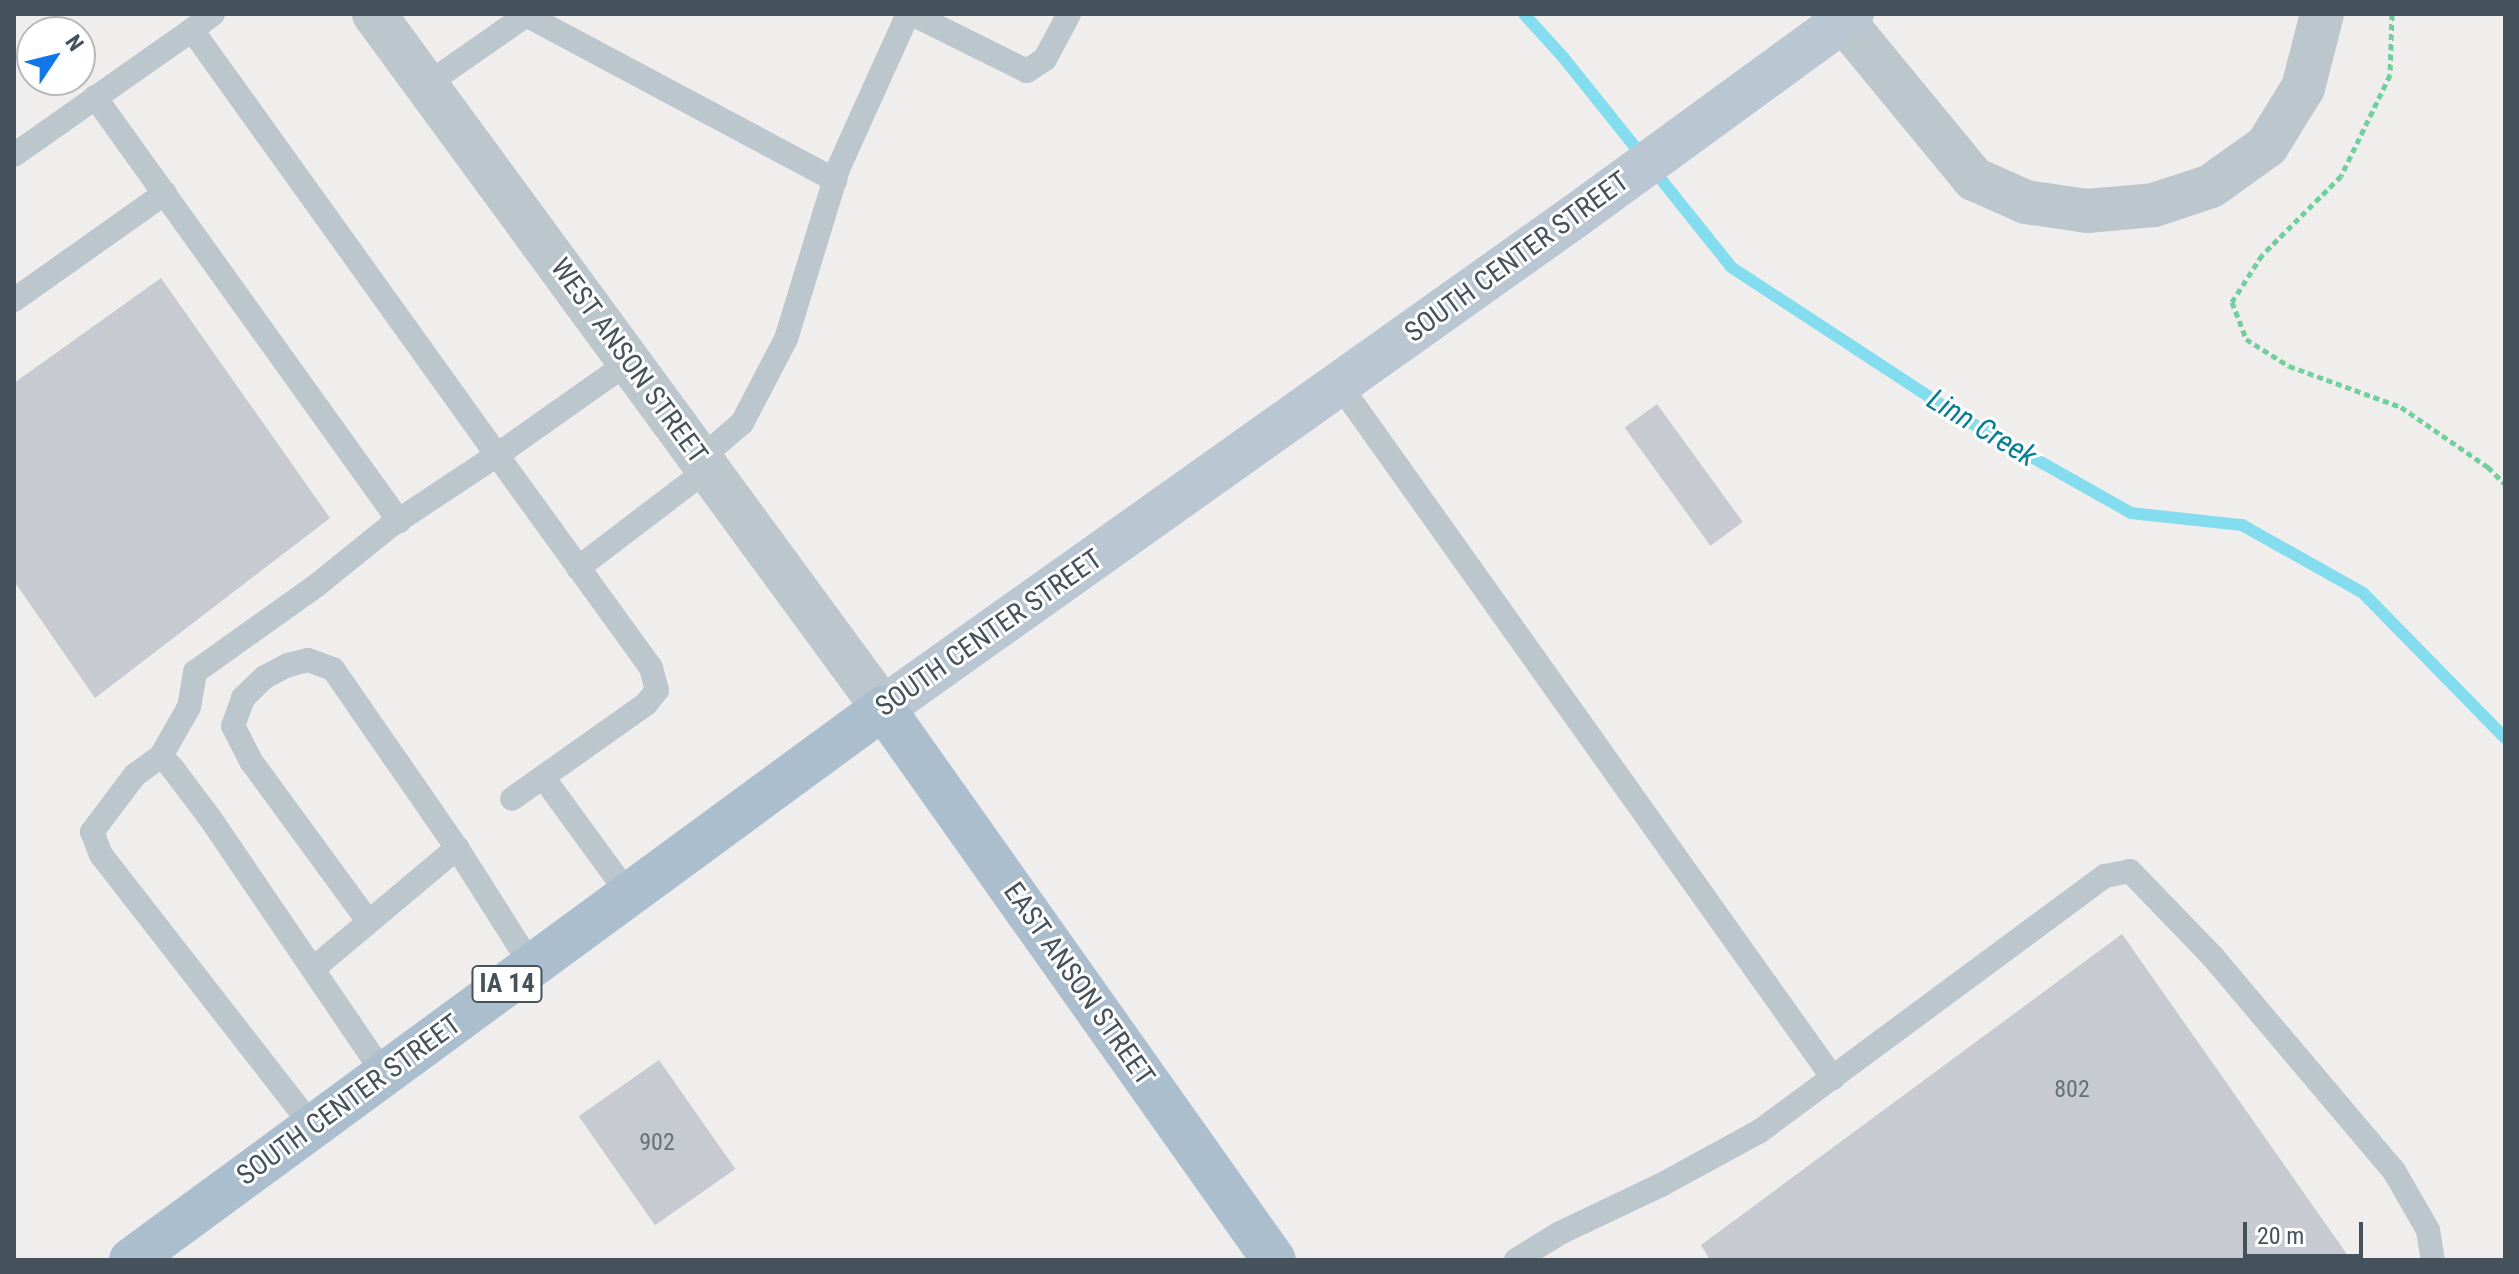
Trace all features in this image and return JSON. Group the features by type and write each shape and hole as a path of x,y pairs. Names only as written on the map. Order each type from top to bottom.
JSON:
{"main road":[{"name":"SOUTH CENTER STREET","path":"131,1260 883,708 1574,217 1792,58 1844,16"},
{"name":"EAST ANSON STREET","path":"883,708 1274,1260"}],"street":[{"name":"WEST ANSON STREET","path":"374,14 883,708"},
{"path":"1844,16 1974,179 2026,202 2087,211 2154,205 2211,186 2267,146 2303,88 2322,14"}],"lane":[{"path":"14,155 213,14"},
{"path":"578,568 704,464 742,423 786,339 835,180 910,14 1027,71 1045,59 1069,14"},
{"path":"426,85 525,15 835,180"},
{"path":"192,30 651,668 657,690 646,704 512,799"},
{"path":"95,97 399,521"},
{"path":"14,300 165,193"},
{"path":"313,1127 101,855 92,832 135,775 161,756 189,707 195,672 317,585 399,521 629,362"},
{"path":"1339,384 1833,1078"},
{"path":"368,921 251,761 233,726 243,698 265,677 288,665 308,660 333,669 457,848 532,966"},
{"path":"161,756 210,818 384,1074"},
{"path":"543,777 629,895"},
{"path":"314,968 457,848"},
{"path":"1516,1260 1560,1233 1661,1185 1760,1131 2105,876 2130,871 2213,957 2394,1171 2428,1230 2433,1260"}],"path":[{"path":"2392,14 2390,75 2341,176 2262,255 2232,302 2246,339 2289,366 2401,407 2488,467 2505,484"}],"building":[{"path":"161,278 330,518 95,698 14,581 14,383"},
{"path":"1657,404 1743,522 1710,546 1625,428"},
{"path":"2122,934 2351,1260 1710,1260 1701,1245"},
{"path":"659,1060 735,1169 655,1225 579,1116"}],"waterway":[{"name":"Linn Creek","path":"1524,14 1563,57 1731,267 1959,416 2131,513 2242,525 2363,593 2505,738"}]}
